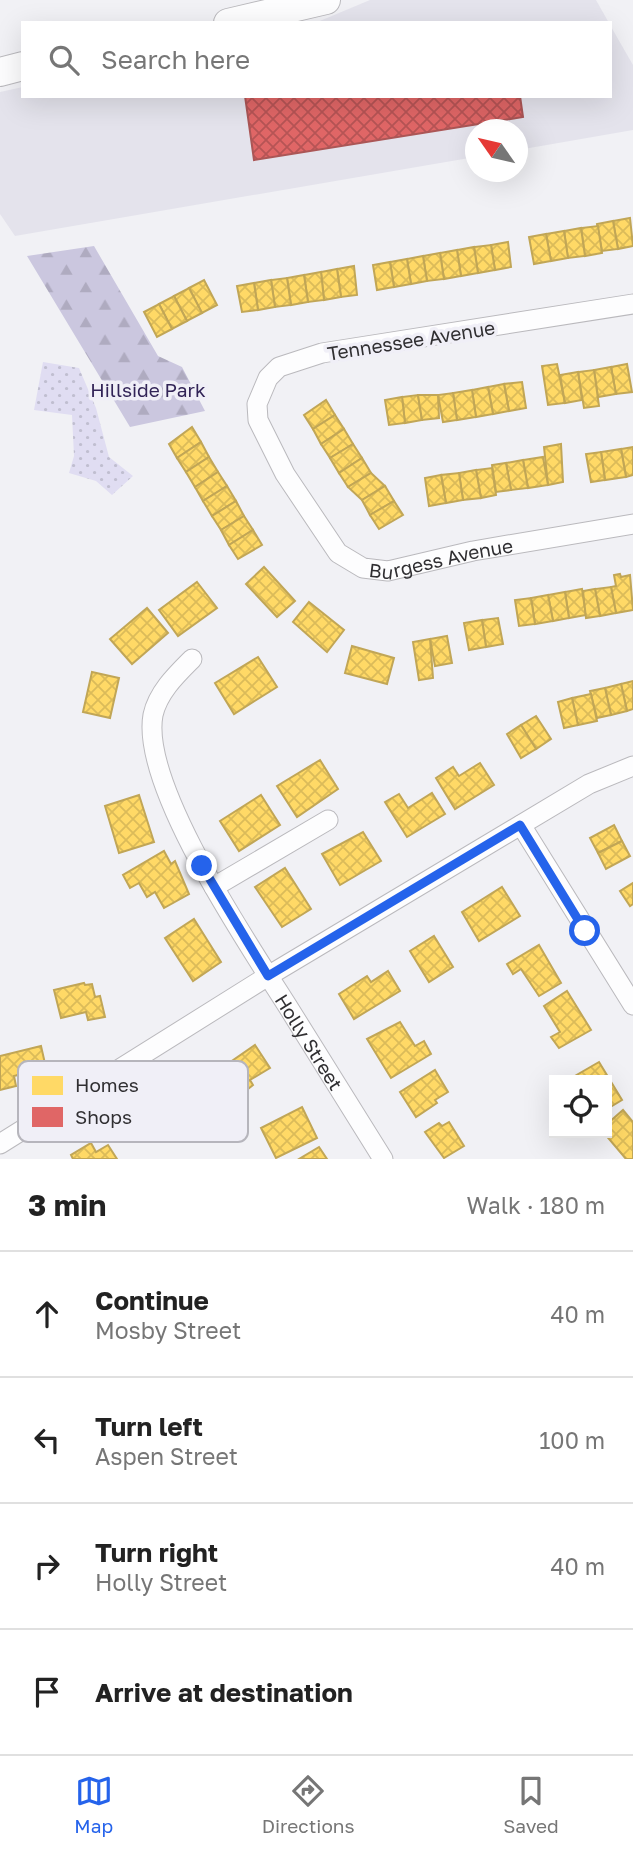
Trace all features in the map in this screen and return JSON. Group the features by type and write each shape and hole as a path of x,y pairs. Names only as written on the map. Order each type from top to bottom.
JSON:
{"main road":[{"path":"237,21 326,0"},
{"path":"0,72 21,67"}],"street":[{"name":"Tennessee Avenue","path":"269,446 258,420 257,404 268,378 279,367 322,353 633,304"},
{"name":"Burgess Avenue","path":"269,446 338,553 363,568 388,570 473,551 633,524"},
{"name":"Holly Street","path":"192,659 166,688 157,705 153,734 155,754 179,818 214,887 383,1159"},
{"path":"132,1061 268,976 589,784 633,766"},
{"path":"214,887 328,820"},
{"path":"520,825 633,1004"},
{"path":"0,1144 18,1133"}],"shaded area":[{"path":"370,0 596,0 608,21 320,21"},
{"path":"612,28 633,65 633,130 528,148 528,119 465,119 465,159 15,236 0,214 0,92 21,87 21,98 612,98"},
{"path":"43,362 79,368 96,408 109,457 133,476 112,495 96,481 69,473 74,456 72,415 34,410"}],"green space":[{"name":"Hillside Park","path":"94,246 158,356 182,367 205,411 130,427 27,256"}],"building: Homes":[{"path":"630,218 633,246 618,249 613,221"},
{"path":"613,221 618,249 602,251 597,224"},
{"path":"598,226 602,253 585,256 581,228"},
{"path":"581,228 585,256 568,258 564,231"},
{"path":"564,231 568,258 551,261 546,234"},
{"path":"546,234 551,261 534,264 529,237"},
{"path":"508,242 511,267 495,270 491,245"},
{"path":"491,245 495,270 478,273 474,247"},
{"path":"474,247 478,273 461,276 457,250"},
{"path":"457,250 461,276 444,279 440,253"},
{"path":"440,253 444,279 427,281 423,256"},
{"path":"423,256 427,281 411,284 407,259"},
{"path":"407,259 411,284 394,287 390,262"},
{"path":"390,262 394,287 377,290 373,265"},
{"path":"354,266 357,295 341,297 337,269"},
{"path":"337,269 341,297 324,300 321,272"},
{"path":"321,272 324,300 308,302 304,275"},
{"path":"304,275 308,302 291,305 287,278"},
{"path":"287,278 291,305 275,307 271,280"},
{"path":"204,280 217,305 202,313 189,288"},
{"path":"271,280 275,307 258,310 254,283"},
{"path":"254,283 258,310 242,312 237,286"},
{"path":"189,288 202,313 187,321 174,296"},
{"path":"174,296 187,321 172,329 159,304"},
{"path":"159,304 172,329 157,337 144,312"},
{"path":"557,364 565,403 548,405 542,366"},
{"path":"627,364 632,392 616,394 611,367"},
{"path":"611,367 616,394 598,397 594,370"},
{"path":"594,370 599,406 584,408 578,372"},
{"path":"578,372 582,400 565,403 560,375"},
{"path":"522,382 526,408 509,411 504,384"},
{"path":"504,384 509,411 493,414 488,387"},
{"path":"488,387 493,414 476,417 472,390"},
{"path":"472,390 476,417 457,420 453,393"},
{"path":"453,393 457,420 443,422 438,395"},
{"path":"418,395 422,420 405,423 402,397"},
{"path":"418,395 438,395 439,418 422,420"},
{"path":"402,397 405,423 389,425 385,400"},
{"path":"326,400 335,415 313,429 304,415"},
{"path":"335,415 344,429 321,444 313,429"},
{"path":"192,427 201,442 177,458 169,444"},
{"path":"344,429 353,444 330,458 321,444"},
{"path":"201,442 209,457 186,472 177,458"},
{"path":"353,444 362,458 339,473 330,458"},
{"path":"561,444 563,482 548,485 544,447"},
{"path":"633,447 633,475 626,477 621,449"},
{"path":"621,449 626,477 605,480 601,452"},
{"path":"601,452 605,480 591,482 586,454"},
{"path":"209,457 218,472 195,487 186,472"},
{"path":"543,457 548,485 528,488 523,460"},
{"path":"362,458 371,473 348,487 339,473"},
{"path":"523,460 528,488 511,490 506,463"},
{"path":"506,463 511,490 496,492 492,465"},
{"path":"492,468 496,495 481,498 476,470"},
{"path":"476,470 481,498 463,500 459,473"},
{"path":"218,472 227,486 203,501 195,487"},
{"path":"371,473 385,486 362,500 348,487"},
{"path":"459,473 463,500 446,503 441,475"},
{"path":"441,475 446,503 429,506 425,478"},
{"path":"227,486 236,501 212,516 203,501"},
{"path":"385,486 394,501 370,515 362,500"},
{"path":"236,501 244,516 221,530 212,516"},
{"path":"394,501 403,515 379,529 370,515"},
{"path":"244,516 253,530 229,545 221,530"},
{"path":"253,530 262,545 238,559 229,545"},
{"path":"264,567 295,601 277,617 246,584"},
{"path":"620,574 621,577 630,575 633,610 616,613 611,587 616,586 614,575"},
{"path":"197,582 217,608 178,636 159,610"},
{"path":"611,587 616,613 600,616 595,589"},
{"path":"582,589 586,615 569,618 565,592"},
{"path":"595,589 600,616 586,618 583,591"},
{"path":"565,592 569,618 553,621 548,595"},
{"path":"548,595 553,621 535,624 531,598"},
{"path":"531,598 535,624 519,626 515,600"},
{"path":"309,602 344,630 327,652 293,622"},
{"path":"147,608 168,633 132,664 110,639"},
{"path":"498,618 503,644 486,647 482,620"},
{"path":"482,620 486,647 469,650 464,623"},
{"path":"447,636 452,663 435,666 430,639"},
{"path":"430,639 433,678 419,680 413,642"},
{"path":"352,646 394,658 387,684 345,673"},
{"path":"258,657 277,687 234,714 215,683"},
{"path":"92,672 119,678 110,718 83,712"},
{"path":"633,681 633,709 627,711 621,684"},
{"path":"621,684 627,711 611,715 605,688"},
{"path":"605,688 611,715 597,718 590,691"},
{"path":"591,694 597,721 578,725 572,698"},
{"path":"572,698 578,725 564,728 558,702"},
{"path":"536,716 551,739 536,749 521,725"},
{"path":"521,725 536,749 521,758 507,734"},
{"path":"320,760 338,789 297,817 277,786"},
{"path":"480,763 494,785 455,809 436,778 453,767 459,776"},
{"path":"432,793 445,814 407,837 385,802 399,794 408,808"},
{"path":"139,795 154,842 119,853 105,806"},
{"path":"261,795 280,825 239,851 220,821"},
{"path":"614,825 622,841 598,853 590,838"},
{"path":"363,832 381,861 340,885 322,854"},
{"path":"622,841 630,856 606,869 598,853"},
{"path":"164,851 171,864 175,861 189,894 164,908 155,892 147,897 139,883 130,888 123,875"},
{"path":"285,868 311,909 282,927 255,887"},
{"path":"633,883 633,904 630,906 620,891"},
{"path":"502,887 520,916 479,941 462,912"},
{"path":"194,919 221,962 193,981 165,938"},
{"path":"434,936 453,967 429,982 410,951"},
{"path":"539,945 561,983 539,996 521,969 513,974 507,964"},
{"path":"388,971 400,991 354,1019 339,994 367,976 371,982"},
{"path":"84,983 92,984 95,997 100,996 105,1017 88,1020 86,1012 61,1018 54,990"},
{"path":"567,991 591,1030 559,1048 551,1037 560,1032 544,1006"},
{"path":"400,1022 415,1046 424,1041 431,1054 391,1078 367,1039"},
{"path":"255,1045 270,1068 250,1080 253,1085 248,1089 248,1061 232,1061"},
{"path":"41,1046 44,1061 18,1061 18,1075 14,1076 16,1086 0,1090 0,1056"},
{"path":"599,1062 607,1075 577,1075"},
{"path":"435,1070 448,1092 416,1117 400,1092"},
{"path":"612,1083 622,1100 612,1106"},
{"path":"302,1107 317,1138 276,1158 261,1128"},
{"path":"623,1110 633,1122 633,1159 626,1159 608,1138 612,1138 612,1120"},
{"path":"449,1122 464,1146 444,1158 425,1132 439,1123 442,1126"},
{"path":"91,1143 96,1152 108,1145 117,1159 73,1159 71,1155"},
{"path":"319,1147 327,1159 299,1159"}],"building: Shops":[{"path":"245,98 520,98 523,117 465,119 465,126 254,160"}],"route":[{"path":"202,866 268,976 520,825 585,931"}]}
